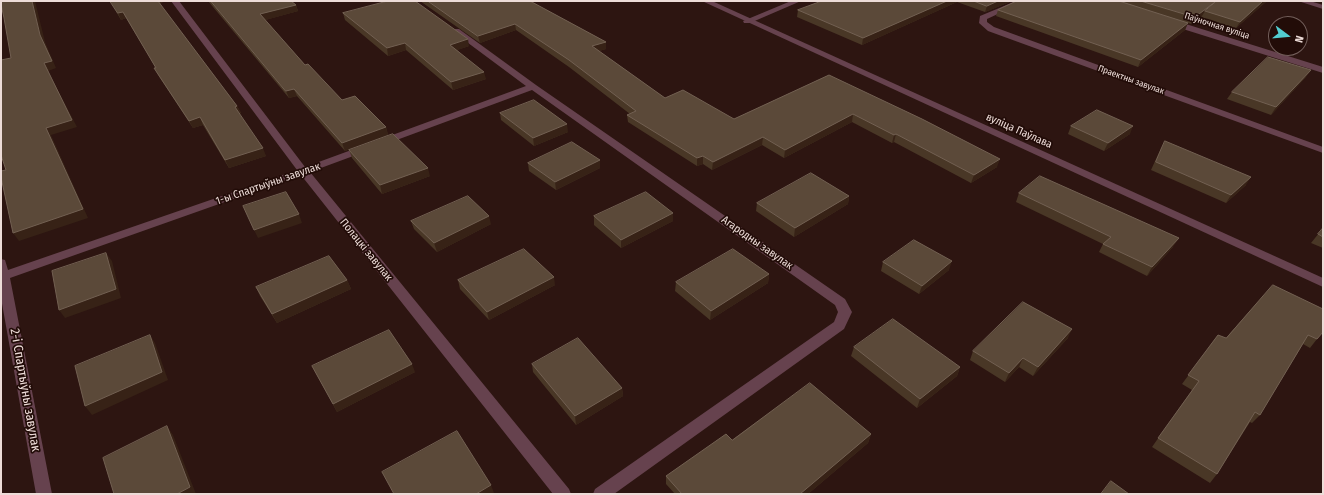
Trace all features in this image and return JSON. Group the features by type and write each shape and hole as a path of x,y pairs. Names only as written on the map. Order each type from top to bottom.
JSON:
{"street":[{"name":"Полацкі завулак","path":"175,1 303,171 564,494"},
{"name":"вуліца Паўлава","path":"706,1 1323,283"},
{"path":"748,21 797,1"},
{"name":"Праектны завулак","path":"1022,1 983,18 983,23 991,29 1323,150"},
{"path":"1302,1 1323,7"},
{"name":"Паўночная вуліца","path":"1165,20 1323,70"},
{"name":"Агародны завулак","path":"446,24 533,87 840,302 845,312 839,325 601,494"},
{"name":"1-ы Спартыўны завулак","path":"2,272 303,171 533,87"},
{"name":"2-і Спартыўны завулак","path":"2,272 44,494"}],"building":[{"path":"1,1 32,1 40,35 52,61 44,63 72,120 46,128 83,209 13,233 1,177 1,171 6,170 1,155 1,60 11,58"},
{"path":"110,1 158,1 237,106 235,107 263,148 225,160 200,117 189,121 154,68 156,68 123,12 118,13"},
{"path":"211,1 291,1 296,5 260,14 305,65 308,64 342,100 355,96 386,127 342,143 294,89 286,91"},
{"path":"388,1 415,1 468,39 450,45 484,72 451,82 405,43 387,48 343,13"},
{"path":"428,1 530,1 606,42 592,46 665,98 683,90 734,119 829,75 922,119 1000,159 974,175 896,134 894,135 853,114 785,150 763,137 713,162 703,156 697,158 627,115 636,111 569,60 515,24 478,36"},
{"path":"822,1 947,1 863,38 798,10"},
{"path":"974,1 998,1 987,6"},
{"path":"1017,1 1119,1 1188,23 1141,60 998,10"},
{"path":"1141,1 1213,1 1215,2 1195,17"},
{"path":"1217,1 1263,1 1240,22 1205,11"},
{"path":"1268,57 1311,70 1276,107 1232,92"},
{"path":"534,100 567,124 533,138 500,113"},
{"path":"1097,110 1133,126 1108,143 1071,126"},
{"path":"393,134 428,168 380,185 349,150"},
{"path":"1165,141 1251,177 1231,195 1156,162"},
{"path":"572,142 600,160 555,182 528,163"},
{"path":"811,173 849,196 795,228 757,203"},
{"path":"1040,176 1179,238 1152,267 1103,244 1111,237 1019,193"},
{"path":"286,192 299,214 254,230 243,206"},
{"path":"646,192 673,213 621,240 594,216"},
{"path":"468,196 489,216 434,243 411,221"},
{"path":"1323,228 1323,237 1318,234"},
{"path":"914,240 952,261 922,286 883,262"},
{"path":"524,249 554,277 487,312 458,280"},
{"path":"733,249 769,274 711,311 676,282"},
{"path":"106,253 116,289 59,310 52,271"},
{"path":"329,256 347,280 272,314 256,287"},
{"path":"1273,285 1323,309 1323,332 1317,339 1308,335 1260,415 1255,412 1217,474 1158,438 1199,381 1188,375 1218,335 1226,338"},
{"path":"1023,302 1072,329 1038,367 1023,358 1009,373 973,351"},
{"path":"893,319 960,367 920,399 854,347"},
{"path":"389,330 412,364 333,404 312,366"},
{"path":"150,335 162,372 85,406 75,366"},
{"path":"578,338 622,388 575,416 532,364"},
{"path":"810,383 871,434 800,494 682,494 666,476 726,434 732,440"},
{"path":"167,426 190,487 177,494 114,494 103,458"},
{"path":"457,431 491,485 476,494 394,494 382,472"},
{"path":"1111,481 1129,494 1101,494"}]}
